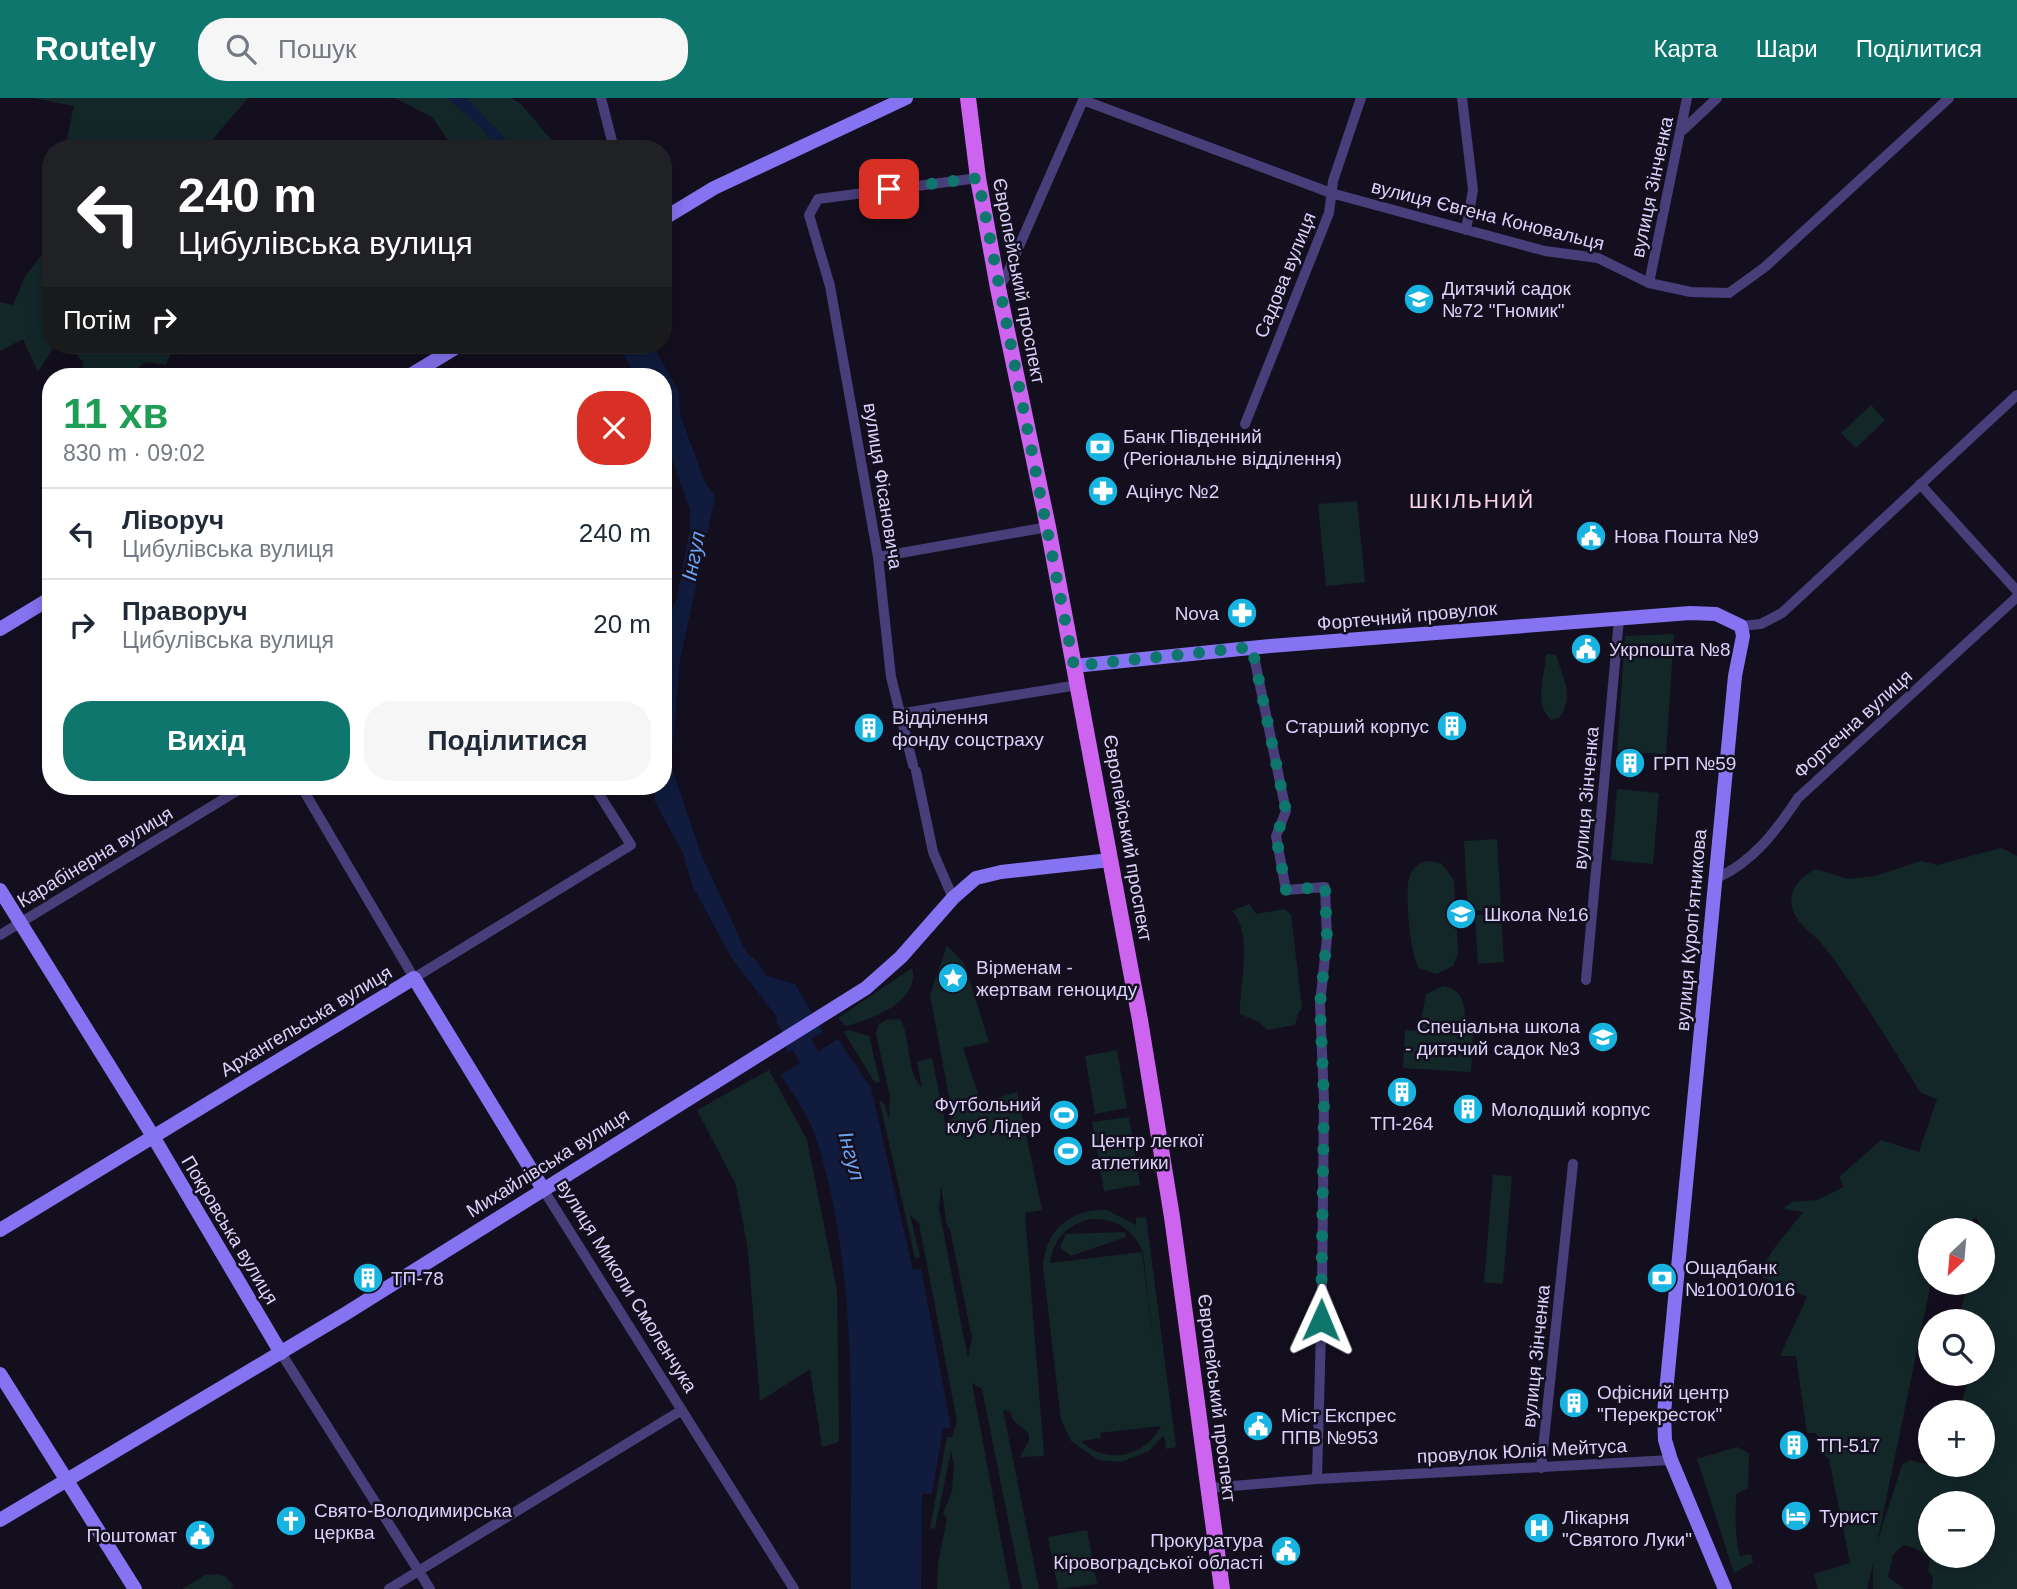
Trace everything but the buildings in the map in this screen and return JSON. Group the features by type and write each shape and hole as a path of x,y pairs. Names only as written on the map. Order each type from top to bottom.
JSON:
{"main road":[{"name":"Європейський проспект","path":"968,98 978,178 998,288 1078,685 1172,1217 1222,1589"}],"street":[{"path":"601,98 612,140"},
{"path":"672,214 714,188 906,98"},
{"name":"Садова вулиця","path":"1245,424 1329,213 1331,193 1361,98"},
{"path":"1462,98 1472,190 1466,230"},
{"name":"вулиця Зінченка","path":"1649,283 1683,130 1687,98"},
{"path":"1683,130 1717,98"},
{"name":"вулиця Євгена Коновальця","path":"1084,99 1331,193 1545,251 1598,258 1649,283 1691,292 1730,293 1765,267 1949,98"},
{"path":"998,288 1006,276 1084,99"},
{"name":"вулиця Фісановича","path":"953,898 933,852 914,768 898,714 878,557 830,286 809,215 817,199 978,178"},
{"path":"422,368 445,354"},
{"path":"1741,626 1761,624 1782,613 2017,395"},
{"path":"1920,484 2017,591"},
{"path":"878,557 1048,527"},
{"name":"Фортечна вулиця","path":"1717,878 1737,869 1773,835 1798,798 2017,597"},
{"path":"0,629 42,603"},
{"name":"Фортечний провулок","path":"1074,666 1252,647 1619,619 1716,614 1741,626"},
{"name":"вулиця Зінченка","path":"1586,980 1619,619"},
{"name":"вулиця Куропʼятникова","path":"1725,1589 1671,1460 1665,1440 1664,1413 1735,676 1743,636 1741,626"},
{"path":"1252,647 1286,811 1276,836 1286,890 1325,887 1327,938 1320,1004 1322,1266 1317,1479"},
{"path":"898,714 1078,685"},
{"name":"Карабінерна вулиця","path":"0,935 230,795"},
{"name":"вулиця Миколи Смоленчука","path":"306,795 542,1189 794,1589"},
{"name":"Архангельська вулиця","path":"0,1230 631,845 600,795"},
{"name":"Михайлівська вулиця","path":"0,1520 281,1353 831,1011 885,973 953,898 983,875 1110,860"},
{"name":"Покровська вулиця","path":"0,890 153,1136 281,1353 430,1589"},
{"name":"вулиця Зінченка","path":"1541,1468 1573,1164"},
{"path":"0,1374 135,1589"},
{"path":"389,1589 682,1410"},
{"name":"провулок Юлія Мейтуса","path":"1208,1488 1317,1479 1671,1460"}],"green space":[{"path":"33,98 248,98 213,140 67,140 74,106"},
{"path":"395,98 512,98 522,105 551,140 448,140 432,117"},
{"path":"42,254 42,354 49,354 38,372 23,339 0,351 0,302 13,305 26,275"},
{"path":"76,354 170,354 166,365 145,362 138,368 83,368 83,362"},
{"path":"1871,405 1885,420 1856,448 1841,433"},
{"path":"1357,501 1365,582 1326,586 1318,504"},
{"path":"1674,634 1666,754 1617,752 1625,636"},
{"path":"1546,654 1556,655 1567,695 1559,718 1551,720 1542,705 1541,697"},
{"path":"1617,789 1659,793 1653,864 1611,860"},
{"path":"1497,839 1501,910 1468,911 1464,841"},
{"path":"2001,848 2017,856 2017,1589 1932,1589 1933,1577 1928,1568 1995,1568 1995,1491 1918,1491 1918,1550 1903,1545 1893,1555 1888,1577 1905,1589 1873,1589 1873,1564 1867,1589 1818,1589 1814,1574 1850,1563 1829,1459 1818,1449 1821,1443 1816,1433 1807,1433 1796,1356 1780,1356 1807,1297 1759,1275 1772,1251 1803,1212 1783,1209 1792,1202 1817,1200 1844,1187 1839,1177 1881,1140 1919,1152 1937,1099 1921,1093 1849,980 1822,944 1797,918 1791,901 1794,889 1801,880 1816,869 1848,879 1875,876 1921,861 1937,865"},
{"path":"1426,861 1441,863 1454,880 1458,954 1453,966 1436,974 1419,968 1409,922 1410,875 1416,866"},
{"path":"1249,904 1256,914 1284,909 1291,914 1302,1009 1295,1025 1267,1030 1259,1022 1240,1014 1244,946 1239,921 1232,911"},
{"path":"1501,914 1504,962 1478,964 1475,915"},
{"path":"947,946 964,963 989,1042 963,1048 981,1103 1017,1092 1042,1210 1025,1213 1044,1456 1020,1457 1029,1441 1029,1434 1012,1419 1011,1412 1003,1410 1039,1589 1022,1589 982,1389 972,1383 1010,1589 937,1589 938,1564 947,1518 943,1514 952,1491 954,1466 951,1451 935,1529 930,1528 947,1437 952,1437 957,1421 919,1223 910,1215 920,1257 915,1258 879,1099 885,1105 889,1120 890,1096 876,1034 878,1025 886,1020 900,1019 917,1081 922,1087 917,1062 932,1058 945,1122 953,1118 930,995","holes":["941,1185 947,1226 950,1229 972,1338 968,1359 939,1209"]},
{"path":"912,968 913,980 909,990 892,1007 846,1026 838,1018"},
{"path":"1443,986 1451,988 1461,997 1465,1033 1473,1034 1471,1072 1403,1068 1405,1030 1419,1031 1426,994"},
{"path":"849,1030 869,1036 880,1082 875,1083 844,1032"},
{"path":"1117,1050 1127,1108 1095,1114 1085,1056"},
{"path":"769,1070 807,1140 837,1290 839,1442 822,1447 810,1369 760,1401 748,1250 736,1185 697,1110"},
{"path":"1129,1117 1140,1185 1104,1191 1092,1122"},
{"path":"1493,1175 1512,1176 1503,1284 1484,1282"},
{"path":"1094,1210 1107,1210 1136,1225 1136,1218 1146,1217 1176,1447 1166,1449 1164,1435 1149,1451 1121,1462 1098,1460 1071,1441 1061,1420 1043,1267 1049,1243 1062,1224","holes":["1091,1219 1108,1220 1123,1226 1143,1252 1155,1354 1142,1252 1050,1263 1054,1247 1063,1234 1075,1225","1161,1426 1145,1445 1124,1455 1102,1453 1081,1441 1101,1438 1100,1433"]},
{"path":"1125,1232 1126,1237 1071,1256 1060,1247 1066,1234"},
{"path":"1737,1447 1749,1453 1748,1488 1736,1494 1737,1540 1740,1556 1751,1554 1753,1562 1734,1573 1697,1459"},
{"path":"1087,1530 1097,1584 1058,1589 1048,1537"},
{"path":"218,1574 226,1577 234,1586 230,1589 182,1589 205,1575"}],"water":[{"path":"447,98 467,98 507,140 491,140"},
{"path":"623,354 658,354 666,368 631,368"},
{"path":"672,379 679,392 680,414 704,480 715,497 680,660 672,753 672,611 690,529 690,510 672,460"},
{"path":"672,768 701,854 746,952 758,962 766,976 795,984 823,1032 787,1053 783,1025 731,957 692,885 683,853 655,802 655,795 672,795"},
{"path":"838,1039 871,1088 913,1270 921,1269 951,1427 943,1429 932,1494 922,1494 921,1589 851,1589 850,1360 840,1245 830,1189 815,1135 781,1075"}],"waterway":[{"name":"Інгул","path":"787,1019 824,1082"}],"place":[{"name":"Дитячий садок №72 \"Гномик\"","path":"1419,299"},
{"name":"Банк Південний (Регіональне відділення)","path":"1100,447"},
{"name":"Ацінус №2","path":"1103,491"},
{"name":"Нова Пошта №9","path":"1591,536"},
{"name":"Nova","path":"1242,613"},
{"name":"Укрпошта №8","path":"1586,649"},
{"name":"Старший корпус","path":"1452,726"},
{"name":"Відділення фонду соцстраху","path":"869,728"},
{"name":"ГРП №59","path":"1630,763"},
{"name":"Школа №16","path":"1461,914"},
{"name":"Вірменам - жертвам геноциду","path":"953,978"},
{"name":"Спеціальна школа - дитячий садок №3","path":"1603,1037"},
{"name":"ТП-264","path":"1402,1092"},
{"name":"Молодший корпус","path":"1468,1109"},
{"name":"Футбольний клуб Лідер","path":"1064,1115"},
{"name":"Центр легкої атлетики","path":"1068,1151"},
{"name":"ТП-78","path":"368,1278"},
{"name":"Ощадбанк №10010/016","path":"1662,1278"},
{"name":"Офісний центр \"Перекресток\"","path":"1574,1403"},
{"name":"Міст Експрес ППВ №953","path":"1258,1426"},
{"name":"ТП-517","path":"1794,1445"},
{"name":"Турист","path":"1796,1516"},
{"name":"Свято-Володимирська церква","path":"291,1521"},
{"name":"Лікарня \"Святого Луки\"","path":"1539,1528"},
{"name":"Поштомат","path":"200,1535"},
{"name":"Прокуратура Кіровоградської області","path":"1286,1551"}],"district":[{"name":"ШКІЛЬНИЙ","path":"1472,500"}],"route":[{"path":"889,189 978,178 1074,666 1252,647 1286,811 1276,836 1286,890 1325,887 1327,938 1320,1004 1324,1100 1321,1320"}]}
